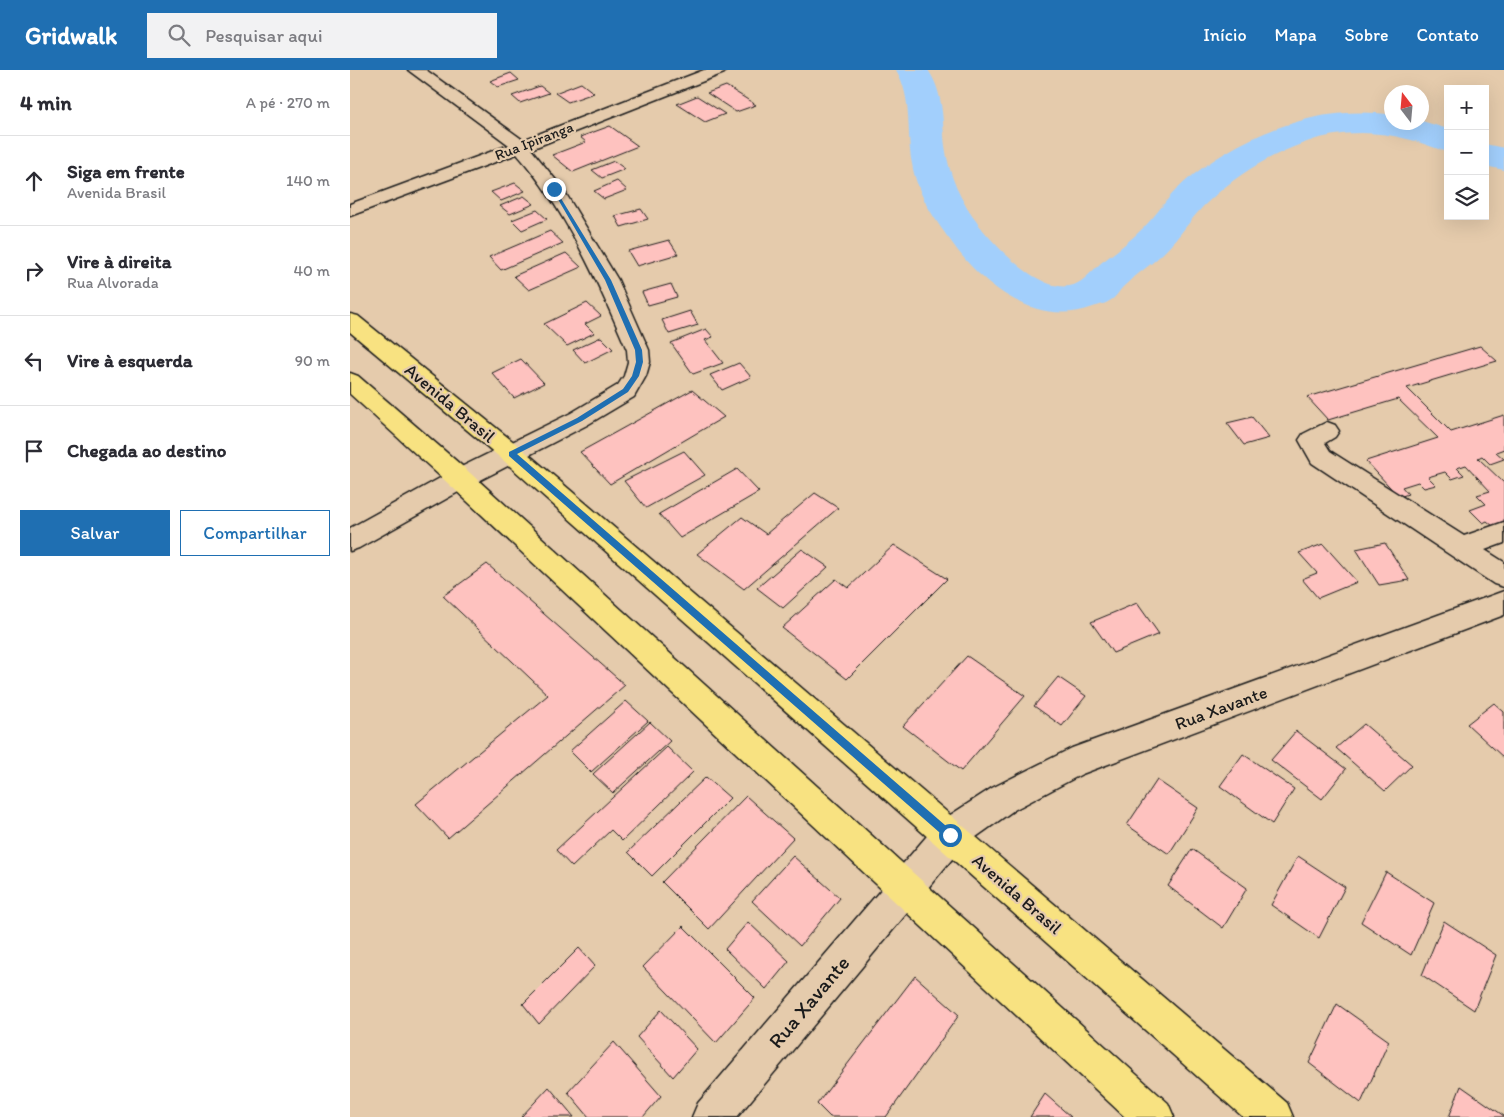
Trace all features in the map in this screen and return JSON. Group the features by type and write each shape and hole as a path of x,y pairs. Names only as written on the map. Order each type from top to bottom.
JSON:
{"main road":[{"name":"Avenida Brasil","path":"350,321 512,454 1273,1117"},
{"path":"350,381 460,479 906,887 1154,1117"}],"street":[{"path":"350,541 460,479 512,454 610,401 626,391 636,376 639,362 638,350 608,280 554,189 514,140 416,70"},
{"name":"Rua Ipiranga","path":"350,210 520,147 718,70"},
{"path":"1327,431 1311,440 1321,457 1504,576"},
{"path":"1462,548 1504,532"},
{"name":"Rua Xavante","path":"712,1117 950,835 1003,799 1072,763 1504,603"}],"building":[{"path":"511,73 519,80 498,87 490,81"},
{"path":"581,83 594,93 568,102 555,93"},
{"path":"540,86 549,93 520,103 512,96"},
{"path":"726,86 756,105 736,112 707,93"},
{"path":"697,96 725,114 705,122 677,104"},
{"path":"610,126 638,146 573,172 552,155 586,142 580,137"},
{"path":"614,161 625,169 602,178 592,170"},
{"path":"617,181 627,190 604,199 594,191"},
{"path":"515,183 525,191 501,201 491,192"},
{"path":"524,196 534,204 510,214 500,206"},
{"path":"641,209 648,219 621,227 615,216"},
{"path":"537,210 547,219 522,230 512,220"},
{"path":"550,231 563,243 501,270 489,257"},
{"path":"669,240 678,254 637,266 628,251"},
{"path":"566,253 581,267 529,290 514,276"},
{"path":"671,284 677,297 648,305 642,292"},
{"path":"587,303 601,316 585,324 594,333 567,346 544,324"},
{"path":"690,311 698,325 669,334 662,320"},
{"path":"706,329 713,337 705,340 723,363 693,374 671,343"},
{"path":"601,337 613,349 585,363 573,350"},
{"path":"1480,346 1497,361 1407,388 1451,432 1504,415 1504,449 1496,452 1504,459 1490,464 1482,456 1478,458 1504,483 1504,522 1493,526 1487,521 1483,523 1470,510 1486,504 1477,495 1490,491 1466,465 1457,468 1464,475 1452,479 1445,472 1428,477 1436,485 1424,488 1418,482 1402,487 1408,494 1399,497 1366,461 1438,438 1398,399 1328,420 1307,397"},
{"path":"521,359 544,383 514,398 492,373"},
{"path":"739,363 751,377 722,390 710,375"},
{"path":"692,390 724,417 610,484 580,452"},
{"path":"1252,417 1269,438 1244,445 1227,423"},
{"path":"684,451 705,475 646,508 624,481"},
{"path":"737,469 759,492 680,538 659,514"},
{"path":"815,493 838,508 744,589 697,554 742,517 766,534"},
{"path":"1385,543 1409,580 1379,585 1356,549"},
{"path":"1323,544 1357,582 1318,598 1302,579 1317,573 1299,553"},
{"path":"894,545 947,579 847,679 782,628 836,579 848,588"},
{"path":"802,549 828,567 783,608 757,588"},
{"path":"487,564 625,685 448,838 416,804 548,695 443,596"},
{"path":"1137,603 1159,634 1113,653 1091,622"},
{"path":"967,656 1025,696 961,771 903,726"},
{"path":"1058,677 1086,696 1062,726 1034,706"},
{"path":"626,701 648,721 591,772 570,751"},
{"path":"1494,703 1504,712 1504,758 1467,724"},
{"path":"650,722 670,741 613,793 593,774"},
{"path":"1364,724 1412,765 1385,791 1336,748"},
{"path":"1296,731 1346,769 1322,799 1271,760"},
{"path":"667,747 693,772 622,841 611,830 572,867 556,850"},
{"path":"1243,754 1294,789 1272,824 1220,786"},
{"path":"706,777 730,798 652,876 628,852"},
{"path":"1157,780 1198,808 1169,854 1127,825"},
{"path":"746,796 793,838 709,929 662,882"},
{"path":"1192,849 1247,888 1223,928 1168,886"},
{"path":"793,856 840,898 800,946 752,901"},
{"path":"1298,856 1345,887 1319,938 1271,905"},
{"path":"1386,872 1434,903 1411,955 1361,922"},
{"path":"1444,921 1496,955 1474,1010 1422,975"},
{"path":"748,922 789,961 766,989 725,949"},
{"path":"683,926 755,998 716,1043 643,967"},
{"path":"579,948 595,966 539,1024 523,1004"},
{"path":"915,976 959,1015 886,1117 830,1117 817,1104"},
{"path":"1337,1004 1389,1041 1361,1103 1309,1063"},
{"path":"661,1010 697,1049 673,1077 637,1037"},
{"path":"614,1042 661,1096 643,1117 589,1117 568,1092"},
{"path":"1461,1086 1504,1116 1504,1117 1449,1117"},
{"path":"549,1087 574,1117 521,1117"},
{"path":"1045,1094 1071,1117 1030,1117"}],"waterway":[{"path":"912,70 924,96 927,146 933,175 940,194 951,213 965,234 983,255 1004,274 1026,289 1049,298 1072,300 1097,291 1108,278 1151,243 1189,199 1216,175 1266,145 1293,134 1321,127 1350,123 1379,123 1413,129 1444,140"},
{"path":"1489,156 1504,159"}],"route":[{"path":"554,189 608,280 638,350 639,362 636,376 626,391 580,419 512,454 950,835"}]}
